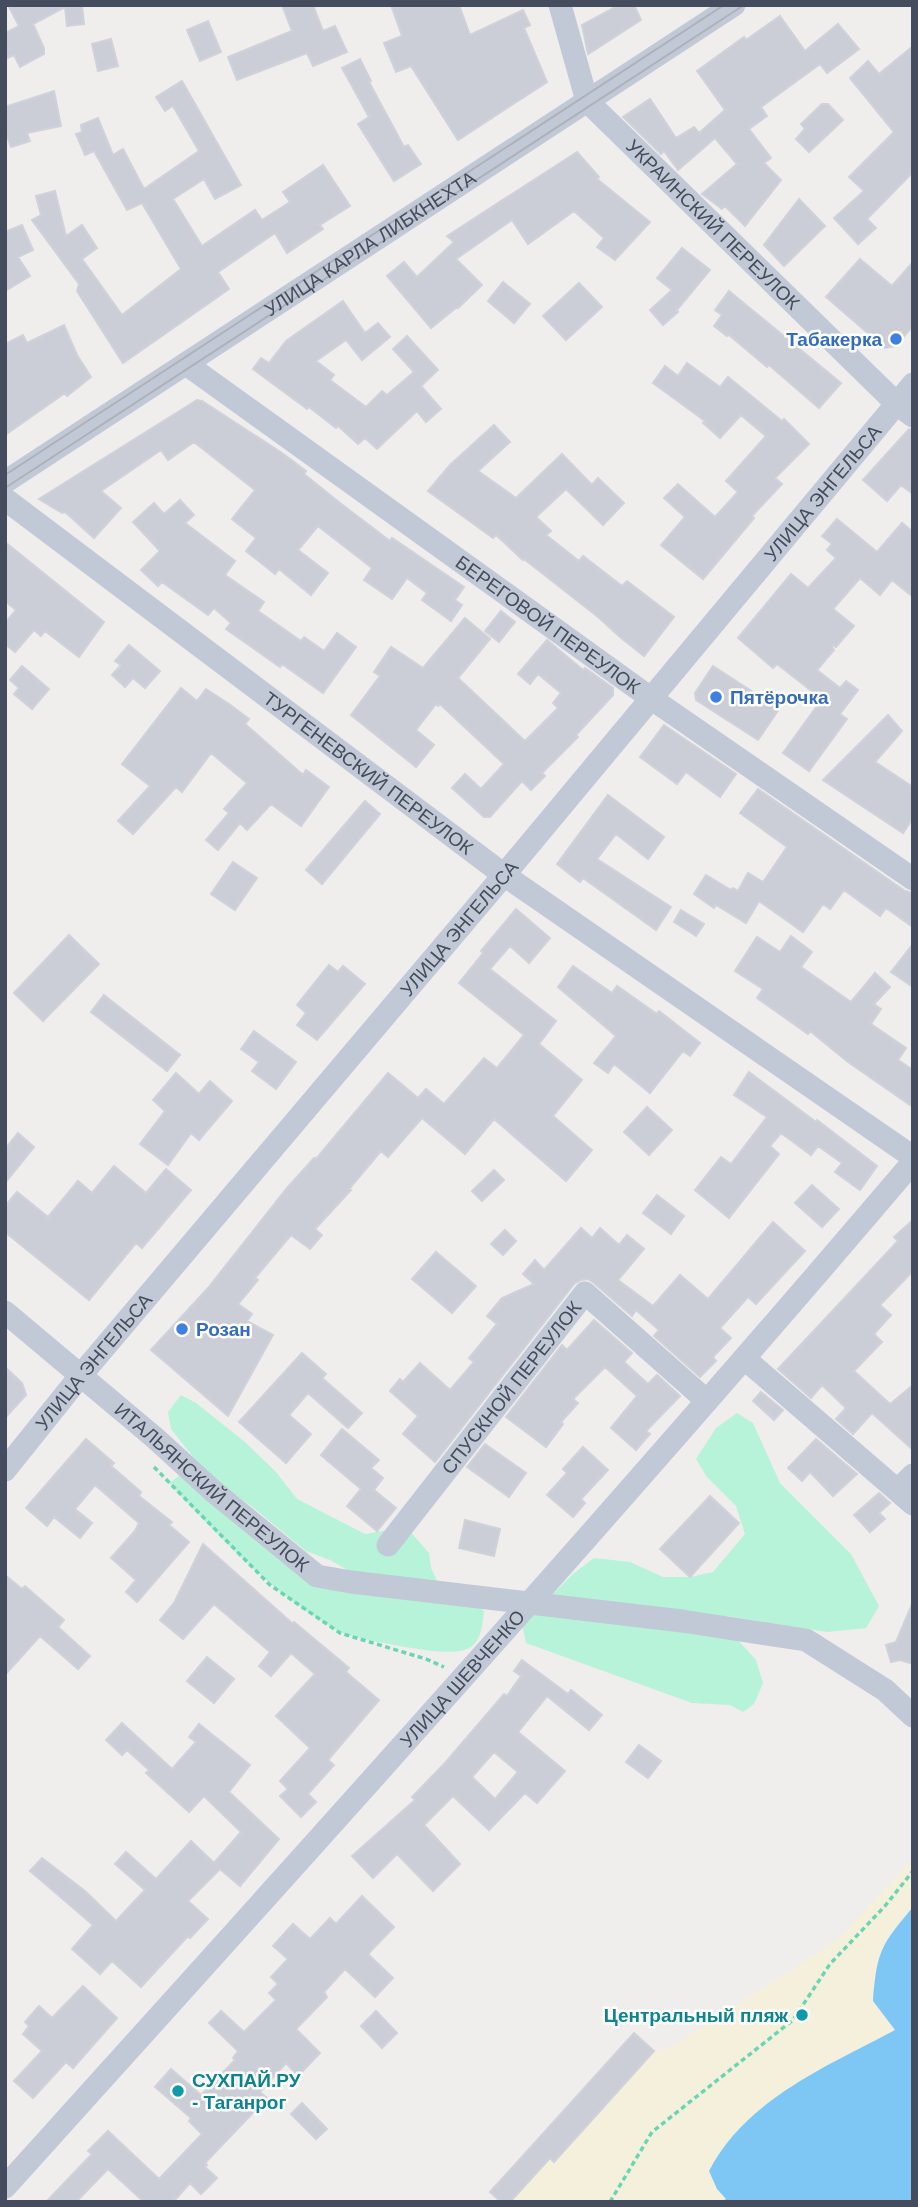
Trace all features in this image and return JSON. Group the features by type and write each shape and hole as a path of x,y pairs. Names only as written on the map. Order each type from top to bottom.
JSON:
{"street":[{"name":"УКРАИНСКИЙ ПЕРЕУЛОК","path":"560,5 587,101 905,410"},
{"name":"УЛИЦА КАРЛА ЛИБКНЕХТА","path":"5,482 734,5"},
{"name":"БЕРЕГОВОЙ ПЕРЕУЛОК","path":"186,364 652,699 913,879"},
{"name":"УЛИЦА ЭНГЕЛЬСА","path":"5,1470 81,1375 652,699 905,410 913,384"},
{"name":"ТУРГЕНЕВСКИЙ ПЕРЕУЛОК","path":"5,499 504,875 913,1157"},
{"name":"УЛИЦА ШЕВЧЕНКО","path":"5,2187 481,1659 745,1359 913,1162"},
{"name":"СПУСКНОЙ ПЕРЕУЛОК","path":"388,1545 585,1293 706,1401"},
{"name":"ИТАЛЬЯНСКИЙ ПЕРЕУЛОК","path":"5,1312 213,1491 317,1576 806,1640 885,1690 913,1716"},
{"path":"745,1359 908,1490"}],"path":[{"path":"610,2202 652,2132 793,2020 830,1964 885,1906 913,1871"}],"green space":[{"path":"181,1395 196,1403 245,1442 276,1472 297,1499 365,1534 406,1527 429,1553 431,1568 438,1583 459,1587 484,1611 476,1642 471,1647 456,1652 432,1651 345,1634 314,1617 269,1583 227,1544 169,1483 182,1474 311,1566 340,1575 346,1569 306,1551 205,1472 171,1429 168,1412"},
{"path":"737,1413 753,1423 780,1483 851,1554 879,1606 866,1628 827,1632 727,1616 737,1639 756,1660 763,1683 754,1704 743,1712 730,1705 692,1703 526,1643 522,1624 542,1597 555,1592 594,1558 630,1562 663,1577 690,1577 713,1572 745,1534 736,1506 707,1477 696,1459 716,1428"}],"sand":[{"name":"Центральный пляж","path":"913,1855 913,1907 885,1940 873,2001 896,2030 766,2104 718,2153 726,2199 720,2202 510,2202 550,2158 554,2162 654,2051 669,2048 835,1942 901,1872"}],"water":[{"path":"913,1907 913,2202 720,2202 726,2199 717,2189 709,2171 744,2124 766,2104 816,2071 895,2030 873,2001 876,1971 887,1940"}],"building":[{"path":"8,5 82,5 84,24 67,26 65,7 33,24 44,54 20,67 14,55 5,59 5,33 19,26"},
{"path":"282,5 313,5 323,31 335,26 347,52 313,66 307,53 237,80 228,57 292,31"},
{"path":"391,5 459,5 470,35 523,10 530,25 524,28 547,82 458,140 411,66 396,72 384,43 402,36"},
{"path":"619,5 634,5 641,20 588,54 582,25"},
{"path":"780,16 805,51 838,24 859,49 827,73 820,64 761,107 767,116 749,129 771,158 764,163 781,180 745,226 725,206 722,209 702,194 737,164 715,138 678,170 664,151 661,154 623,117 650,99 676,138 694,127 699,133 725,110 697,71 744,37 746,40"},
{"path":"208,21 221,52 200,61 187,30"},
{"path":"111,39 118,66 98,71 92,44"},
{"path":"913,46 913,172 867,219 876,228 858,244 834,218 864,191 849,177 894,132 850,78 868,61 879,74"},
{"path":"360,59 371,81 369,82 404,147 408,145 421,164 394,181 358,124 369,117 342,68"},
{"path":"182,81 241,185 215,199 204,179 173,199 202,246 255,210 262,220 290,202 283,192 323,165 350,206 320,225 323,229 287,253 275,233 218,272 229,289 123,363 77,291 79,284 32,220 41,215 36,196 55,191 66,236 82,225 97,248 82,259 122,315 181,269 142,203 127,210 94,151 85,155 76,134 82,132 81,125 98,118 113,155 123,149 144,189 199,151 173,106 165,111 156,97"},
{"path":"54,91 61,126 27,133 30,141 11,147 5,130 5,107"},
{"path":"822,104 828,104 843,120 809,152 796,139 805,129 801,124"},
{"path":"577,152 599,177 597,179 650,222 615,260 597,247 604,238 574,211 528,244 512,220 456,259 482,285 458,308 431,328 387,276 404,262 417,277 454,242 447,236"},
{"path":"799,199 825,226 784,266 764,245"},
{"path":"22,225 33,250 18,257 30,276 5,291 5,232"},
{"path":"682,248 710,270 676,311 678,312 663,325 650,310 672,290 657,278"},
{"path":"860,259 892,286 913,262 913,326 896,346 885,348 826,297"},
{"path":"503,282 530,304 514,323 488,301"},
{"path":"579,283 602,307 566,340 543,316"},
{"path":"729,291 841,383 819,408 769,365 767,367 714,326 722,315 715,310"},
{"path":"343,301 365,333 378,323 390,337 362,360 346,340 316,361 334,375 330,380 366,407 382,391 387,395 414,372 393,349 407,336 438,370 421,386 441,409 426,422 417,411 377,449 365,438 358,444 338,426 336,428 309,407 307,409 253,369 261,358 269,363 286,341"},
{"path":"64,325 77,355 91,377 67,396 65,393 5,435 5,344 23,335 27,343"},
{"path":"687,363 720,387 728,377 782,421 784,419 809,444 775,478 782,484 752,516 754,518 703,579 661,545 685,517 664,498 678,484 715,517 738,492 726,481 766,436 741,415 720,438 703,423 705,421 653,383 665,366 678,376"},
{"path":"197,400 282,453 306,471 304,474 390,541 392,538 464,587 455,600 462,605 451,621 422,600 427,593 407,578 392,599 364,580 372,568 318,526 298,550 328,573 311,595 279,569 275,574 246,551 256,538 232,519 255,490 194,442 168,460 161,450 101,491 121,508 94,538 65,512 62,513 39,499"},
{"path":"494,425 510,442 478,471 516,498 562,454 592,485 598,478 624,503 603,525 566,489 536,517 551,531 546,535 579,561 583,556 622,586 627,581 674,617 644,656 523,560 496,535 493,538 428,491 450,465"},
{"path":"909,429 913,430 913,494 901,485 887,501 863,480"},
{"path":"180,500 194,515 185,523 235,561 225,575 264,602 258,611 301,641 304,637 324,651 337,633 356,647 323,693 226,629 231,623 214,608 208,615 162,582 158,586 141,570 160,551 133,522 154,503 164,514"},
{"path":"837,519 877,552 902,523 913,532 913,597 892,580 880,595 860,578 833,609 854,626 836,647 832,647 834,650 817,670 840,688 846,681 858,690 840,714 847,719 809,771 783,753 822,699 777,664 773,668 738,638 791,574 808,588 836,558 827,550 832,544 822,536"},
{"path":"5,542 104,622 79,657 45,631 41,636 34,630 15,652 5,644 5,623 16,610 5,601"},
{"path":"501,611 515,622 499,642 485,631"},
{"path":"465,618 490,639 458,678 525,741 558,708 553,703 561,693 538,674 530,684 518,674 547,640 583,670 585,668 613,688 613,695 576,735 578,737 542,773 545,776 531,790 522,781 490,817 484,817 452,788 465,774 481,789 504,764 440,704 436,704 416,730 434,745 416,767 351,715 380,676 374,672 391,647 423,668"},
{"path":"129,645 160,671 145,688 133,678 125,687 112,675 121,665 115,661"},
{"path":"22,666 49,689 32,709 14,694 19,688 10,680"},
{"path":"713,666 779,709 758,740 696,700 695,693"},
{"path":"181,688 197,701 206,689 229,704 249,719 245,724 303,775 306,770 329,787 301,826 271,804 247,830 240,823 218,850 206,840 229,813 224,809 247,783 211,753 182,792 176,787 133,834 118,821 150,786 122,764"},
{"path":"888,715 902,731 875,762 913,787 913,818 903,833 823,780"},
{"path":"664,725 736,774 720,797 686,772 677,784 640,757"},
{"path":"758,789 905,891 913,893 913,927 886,908 880,916 844,890 830,909 823,904 803,932 759,901 746,923 716,905 714,908 694,894 706,875 731,890 733,888 738,891 748,873 763,882 787,847 740,813"},
{"path":"608,795 664,837 648,859 616,834 597,859 671,907 656,930 583,878 580,882 557,864"},
{"path":"365,801 380,814 322,884 306,870"},
{"path":"233,862 257,878 235,910 211,894"},
{"path":"516,909 550,938 529,963 510,946 490,969 556,1021 539,1044 582,1080 553,1116 592,1150 566,1181 494,1119 465,1154 422,1118 388,1157 381,1151 349,1189 351,1190 315,1229 322,1235 310,1249 291,1235 255,1278 258,1280 238,1304 252,1314 247,1321 273,1335 228,1416 151,1350 208,1288 287,1188 314,1158 316,1159 388,1073 418,1098 426,1089 444,1104 484,1058 497,1068 524,1035 459,983"},
{"path":"681,910 704,924 696,936 674,922"},
{"path":"69,935 99,964 43,1021 14,993"},
{"path":"791,936 812,952 801,967 851,1002 875,973 890,987 874,1004 881,1009 871,1024 906,1048 898,1060 913,1070 913,1107 848,1062 810,1031 808,1034 757,998 763,989 735,971 757,937 780,952"},
{"path":"913,944 913,987 891,972"},
{"path":"329,965 338,972 343,966 365,984 317,1040 297,1025 306,1013 297,1005"},
{"path":"573,966 612,993 617,986 657,1014 659,1011 700,1043 690,1056 683,1051 650,1093 614,1064 608,1073 594,1063 616,1036 558,987"},
{"path":"104,995 180,1055 167,1071 91,1012"},
{"path":"254,1031 296,1062 276,1089 252,1071 259,1062 241,1049"},
{"path":"749,1072 877,1166 860,1190 835,1172 842,1163 818,1146 811,1155 781,1133 770,1146 779,1154 729,1218 695,1190 721,1157 731,1164 767,1117 734,1095"},
{"path":"176,1073 199,1094 210,1081 232,1101 199,1140 191,1133 168,1165 140,1144 165,1111 153,1100"},
{"path":"647,1107 672,1130 649,1155 624,1132"},
{"path":"18,1133 34,1147 5,1183 5,1149"},
{"path":"114,1166 146,1193 166,1169 191,1190 142,1248 136,1243 89,1300 5,1232 5,1206 17,1192 48,1217 78,1181 92,1193"},
{"path":"494,1170 504,1180 482,1201 472,1191"},
{"path":"812,1185 839,1209 822,1227 795,1203"},
{"path":"657,1195 684,1216 671,1234 643,1213"},
{"path":"913,1220 913,1271 880,1305 891,1315 874,1334 882,1342 854,1371 890,1404 913,1385 913,1450 872,1413 853,1434 836,1419 846,1408 822,1385 811,1398 778,1369 898,1241 894,1237"},
{"path":"773,1222 805,1251 756,1304 748,1297 720,1328 731,1338 713,1357 716,1361 700,1377 654,1336 659,1330 636,1310 632,1316 594,1283 588,1279 581,1280 574,1284 435,1462 403,1434 418,1416 390,1391 400,1379 403,1382 420,1363 450,1390 474,1362 469,1358 497,1324 487,1316 502,1298 534,1284 523,1274 535,1260 544,1270 581,1228 592,1238 600,1228 619,1245 627,1235 644,1249 618,1280 653,1306 680,1275 708,1299"},
{"path":"505,1230 516,1241 503,1255 491,1244"},
{"path":"436,1252 476,1286 452,1313 412,1279"},
{"path":"594,1320 632,1353 624,1362 648,1384 657,1375 680,1396 646,1431 650,1434 636,1450 611,1428 637,1396 605,1367 573,1399 578,1403 561,1422 563,1424 546,1447 506,1417 562,1345 567,1350"},
{"path":"302,1353 326,1374 322,1378 362,1413 348,1428 308,1393 289,1415 311,1434 286,1463 239,1422"},
{"path":"5,1367 22,1383 26,1395 5,1418"},
{"path":"761,1392 783,1410 774,1420 753,1401"},
{"path":"342,1429 379,1460 371,1468 383,1478 374,1490 396,1508 377,1531 347,1506 361,1489 321,1455"},
{"path":"86,1439 114,1463 111,1466 141,1492 139,1496 172,1522 169,1525 189,1542 137,1602 126,1592 136,1580 111,1558 139,1523 95,1485 75,1509 92,1523 80,1538 54,1517 47,1526 26,1508"},
{"path":"816,1439 857,1474 833,1496 810,1472 802,1481 788,1468"},
{"path":"485,1444 526,1473 509,1497 467,1467"},
{"path":"583,1447 608,1470 581,1499 585,1503 573,1517 547,1495 567,1473 563,1469"},
{"path":"879,1493 890,1503 879,1513 885,1519 870,1532 854,1515"},
{"path":"710,1496 739,1523 690,1577 660,1549"},
{"path":"465,1520 500,1529 494,1556 459,1548"},
{"path":"203,1544 293,1624 294,1622 349,1668 346,1672 379,1700 328,1760 334,1765 308,1794 316,1802 301,1817 280,1796 288,1789 280,1781 310,1748 276,1716 315,1674 291,1653 271,1676 259,1666 270,1652 214,1604 183,1639 160,1620 174,1603"},
{"path":"5,1575 22,1589 25,1586 64,1620 58,1627 90,1656 78,1669 40,1636 5,1675"},
{"path":"913,1602 913,1664 900,1660 891,1662 886,1645 896,1642"},
{"path":"207,1657 234,1679 214,1703 187,1681"},
{"path":"522,1660 568,1694 571,1690 602,1715 589,1730 547,1696 518,1732 565,1771 537,1803 525,1793 489,1830 453,1796 424,1825 460,1864 433,1891 397,1854 373,1878 352,1856 415,1800 412,1797 504,1694 507,1696 521,1676 514,1671","holes":["494,1752 518,1772 495,1799 472,1777"]},
{"path":"122,1723 172,1769 196,1742 189,1737 199,1724 250,1765 229,1792 279,1839 240,1886 220,1869 188,1901 208,1919 190,1938 188,1936 141,1987 112,1961 100,1974 72,1949 93,1925 30,1871 42,1858 85,1891 116,1921 145,1890 115,1864 126,1852 156,1879 191,1841 214,1863 241,1832 204,1796 189,1812 146,1773 149,1770 127,1750 122,1755 106,1740"},
{"path":"639,1745 661,1761 648,1778 626,1762"},
{"path":"362,1896 394,1927 368,1954 393,1978 375,1997 345,1969 324,1992 327,1997 296,2029 320,2053 298,2076 286,2063 260,2092 267,2098 205,2163 205,2167 217,2178 201,2194 190,2183 173,2202 144,2202 108,2169 76,2202 46,2202 92,2154 88,2151 108,2131 159,2179 202,2134 189,2121 191,2118 155,2087 171,2069 201,2095 235,2060 233,2058 238,2051 209,2023 221,2011 244,2032 276,2000 269,1993 278,1984 271,1977 288,1959 273,1946 293,1924 310,1939 330,1918 336,1924"},
{"path":"83,1986 117,2018 73,2068 66,2062 33,2098 14,2081 42,2051 23,2034 29,2026 25,2022 39,2006 52,2018"},
{"path":"376,2011 397,2033 382,2048 361,2026"},
{"path":"634,2033 654,2051 554,2162 550,2158 510,2202 501,2202 490,2192"},
{"path":"302,2103 327,2129 316,2139 291,2114"}],"tram line":[{"path":"5,475 724,5"},
{"path":"5,488 744,5"}],"place":[{"name":"Табакерка","path":"896,339"},
{"name":"Пятёрочка","path":"716,697"},
{"name":"Розан","path":"182,1329"},
{"name":"Центральный пляж","path":"802,2015"},
{"name":"СУХПАЙ.РУ - Таганрог","path":"178,2091"}]}
